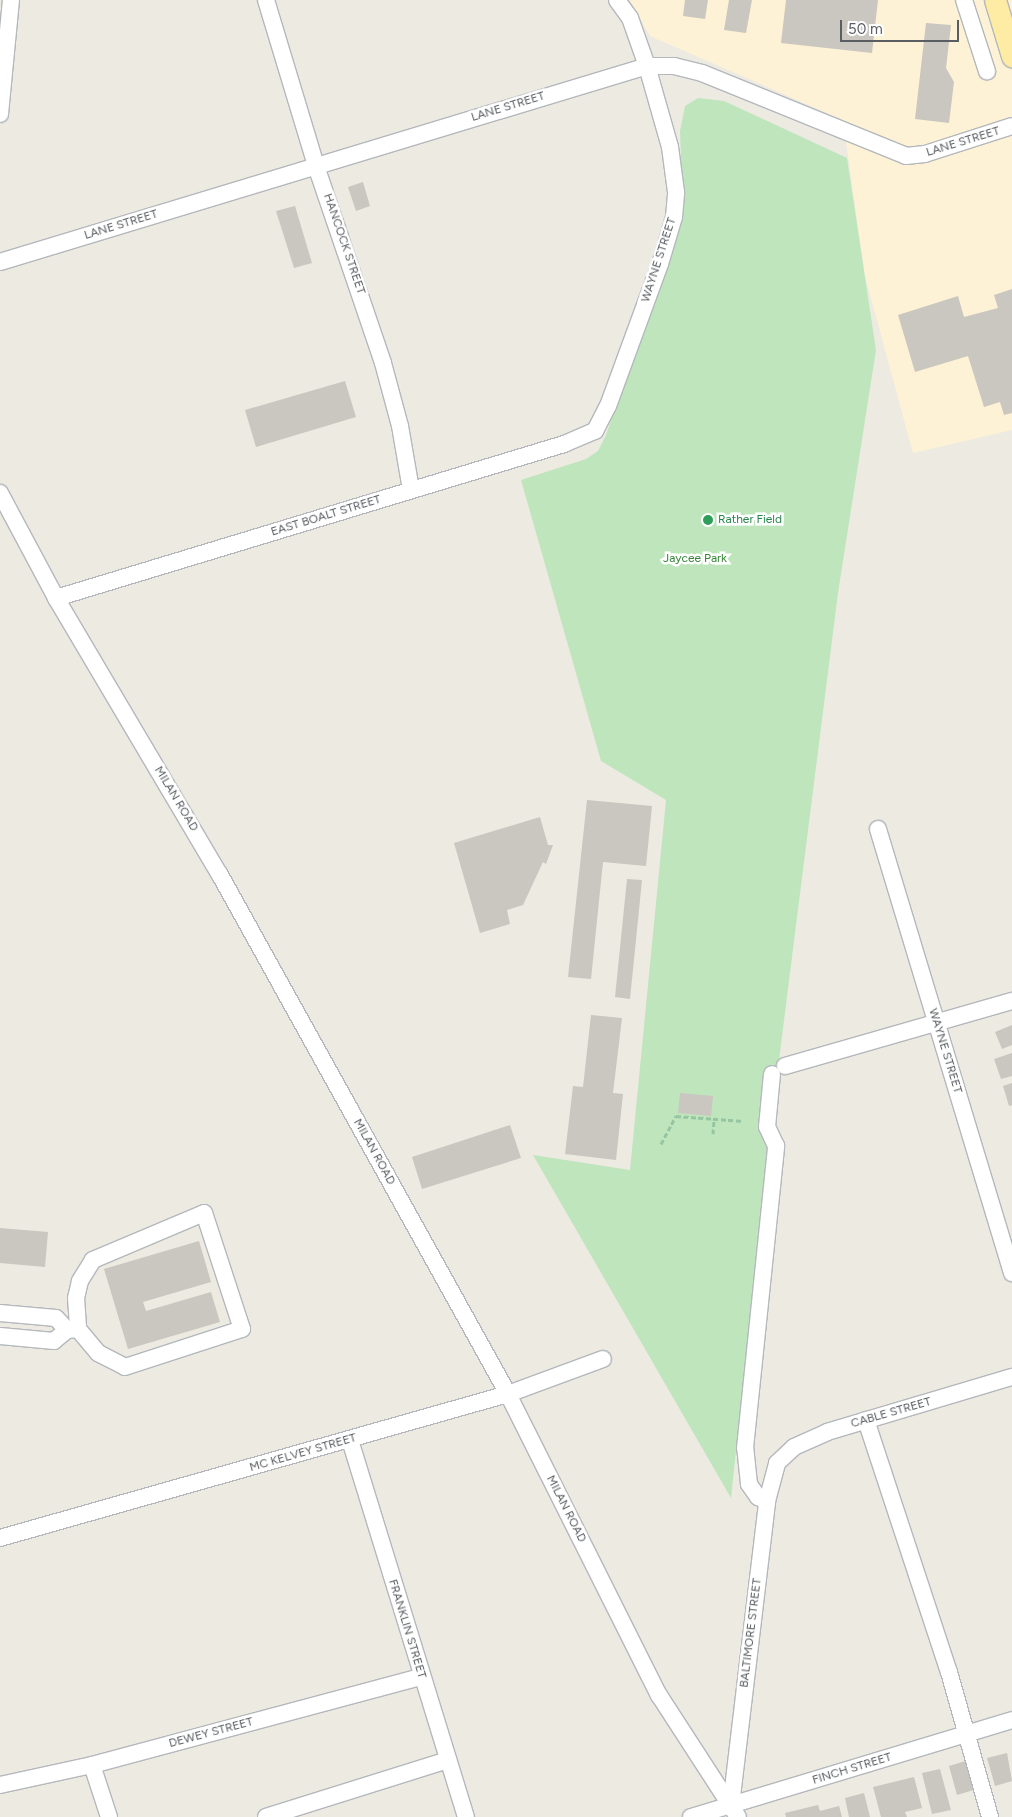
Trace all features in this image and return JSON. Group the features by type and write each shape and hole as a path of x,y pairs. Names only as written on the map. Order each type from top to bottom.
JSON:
{"main road":[{"path":"995,0 1012,56"}],"street":[{"path":"0,114 10,0"},
{"name":"HANCOCK STREET","path":"266,0 316,166 383,363 400,426 411,490"},
{"name":"WAYNE STREET","path":"595,431 608,406 660,264 675,204 673,163 646,66 630,18 617,0"},
{"path":"964,0 987,71"},
{"name":"LANE STREET","path":"0,262 646,66 674,66 702,73 906,156 925,154 1012,126"},
{"name":"EAST BOALT STREET","path":"56,598 564,444 595,431"},
{"name":"MILAN ROAD","path":"0,493 56,598 220,875 508,1394 659,1695 734,1811"},
{"name":"WAYNE STREET","path":"878,829 1012,1273"},
{"path":"767,1501 758,1498 749,1484 745,1448 776,1146 767,1127 779,1070 1012,1001"},
{"path":"0,1314 56,1318 98,1352 125,1367 242,1329 204,1213 93,1260 80,1280 72,1330"},
{"path":"0,1336 54,1341 72,1330"},
{"name":"MC KELVEY STREET","path":"0,1538 508,1394 603,1359"},
{"name":"CABLE STREET","path":"777,1463 794,1448 827,1432 1012,1377"},
{"path":"866,1420 968,1734 990,1817"},
{"name":"FRANKLIN STREET","path":"350,1440 421,1677 466,1817"},
{"name":"BALTIMORE STREET","path":"734,1811 767,1501 777,1463"},
{"name":"DEWEY STREET","path":"0,1785 92,1765 421,1677"},
{"name":"FINCH STREET","path":"691,1817 734,1811 1012,1720"},
{"path":"266,1817 448,1760"},
{"path":"92,1765 109,1817"}],"path":[{"path":"661,1144 676,1116 743,1120"},
{"path":"713,1134 714,1119"}],"shaded area":[{"path":"630,0 1012,0 1012,430 913,453 865,276 843,120 650,36"}],"green space":[{"name":"Jaycee Park","path":"698,98 724,101 847,158 876,350 838,593 768,1147 731,1498 533,1155 630,1170 666,800 601,761 521,480 586,459 598,451 606,435 683,214 680,131 685,106"}],"building":[{"path":"685,0 708,0 705,19 683,16"},
{"path":"729,0 752,0 746,33 724,30"},
{"path":"786,0 878,0 872,53 781,43"},
{"path":"926,23 951,25 946,68 954,82 949,123 915,119"},
{"path":"363,182 370,206 356,211 348,187"},
{"path":"295,206 312,263 294,268 276,211"},
{"path":"1012,289 1012,413 1004,415 1000,402 984,407 968,356 915,372 898,315 958,296 964,317 998,308 994,295"},
{"path":"345,381 356,417 256,447 245,410"},
{"path":"587,800 652,806 646,866 603,862 591,979 568,977"},
{"path":"540,817 548,845 553,845 546,864 543,862 523,905 507,910 510,924 480,933 454,843"},
{"path":"627,879 642,880 630,999 615,997"},
{"path":"591,1015 622,1018 613,1093 623,1094 616,1160 565,1154 573,1086 583,1087"},
{"path":"1012,1025 1012,1045 1002,1049 995,1032"},
{"path":"1012,1053 1012,1076 1001,1079 994,1059"},
{"path":"1012,1083 1012,1105 1009,1106 1003,1086"},
{"path":"680,1093 713,1096 711,1116 678,1113"},
{"path":"510,1125 521,1158 422,1189 412,1157"},
{"path":"0,1228 48,1232 45,1267 0,1263"},
{"path":"199,1241 211,1282 143,1302 146,1311 211,1292 220,1322 128,1349 104,1269"},
{"path":"1007,1753 1012,1781 995,1786 987,1758"},
{"path":"969,1760 977,1789 957,1795 949,1766"},
{"path":"940,1769 951,1810 932,1814 922,1773"},
{"path":"914,1777 922,1808 905,1812 907,1817 881,1817 873,1787"},
{"path":"864,1793 870,1817 849,1817 845,1798"},
{"path":"818,1805 820,1811 839,1806 842,1817 786,1817 785,1813"}],"place":[{"name":"Rather Field","path":"708,520"}]}
